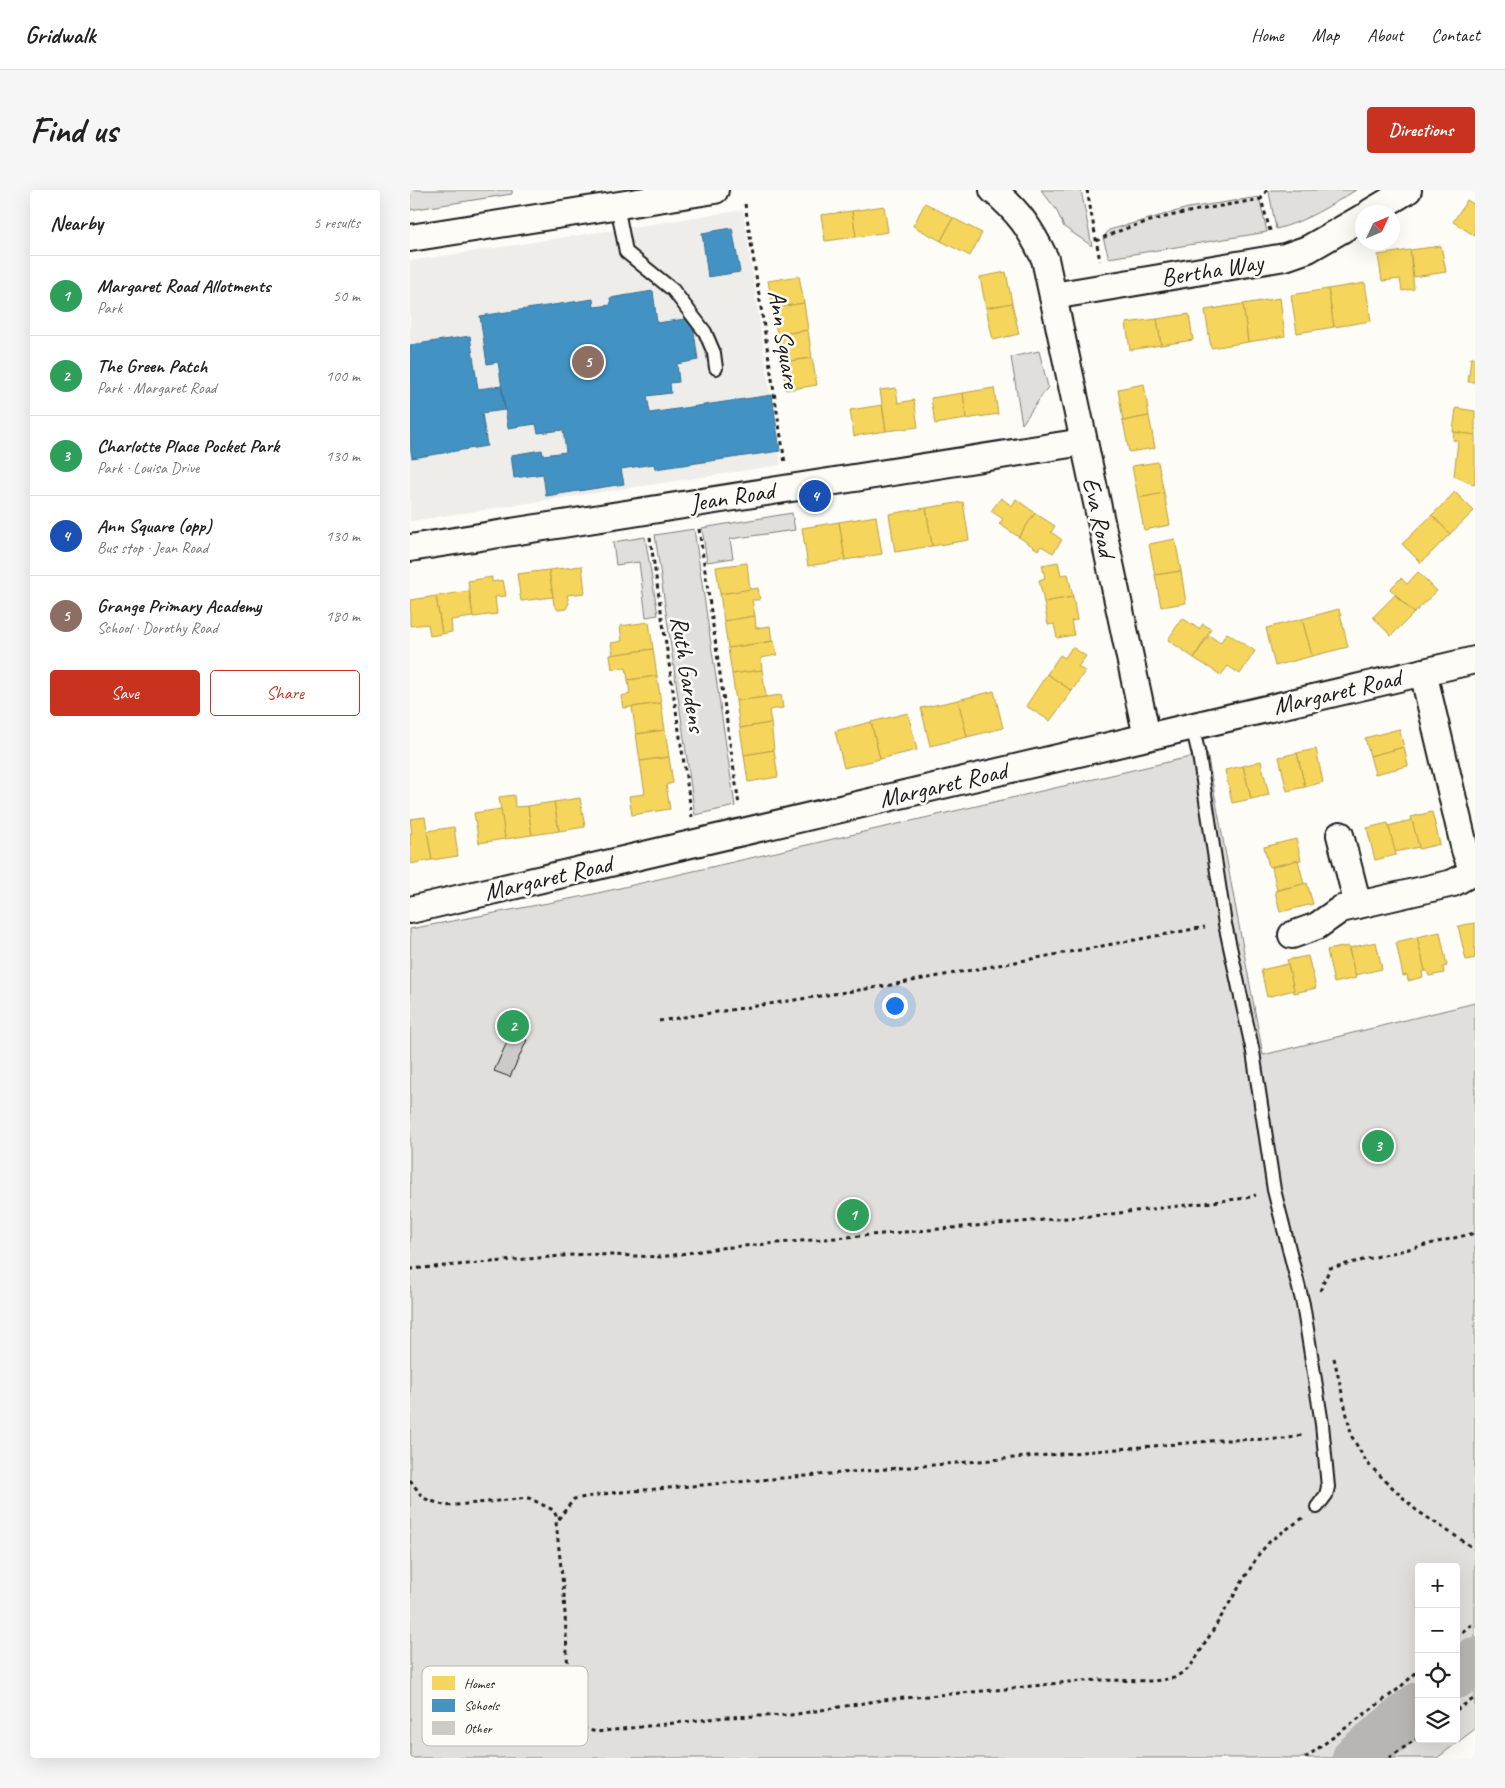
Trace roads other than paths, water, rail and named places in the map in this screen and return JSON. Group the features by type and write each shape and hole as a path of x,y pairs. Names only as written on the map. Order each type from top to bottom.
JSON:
{"street":[{"path":"410,238 715,190"},
{"name":"Eva Road","path":"993,190 1013,207 1033,234 1045,259 1147,738"},
{"path":"1383,205 1408,190"},
{"name":"Bertha Way","path":"1054,296 1285,258 1308,249 1355,222"},
{"name":"Jean Road","path":"410,548 1083,442"},
{"name":"Margaret Road","path":"410,910 1475,660"},
{"path":"1292,934 1317,926 1341,909 1453,883 1474,873 1465,850 1423,672"},
{"path":"1340,835 1358,904"}],"lane":[{"path":"617,205 626,252 673,290 705,332 714,352 716,368"},
{"path":"1192,726 1225,924 1253,1052 1274,1190 1303,1304 1322,1424 1328,1487 1326,1496 1317,1507"}],"waterway":[{"path":"1460,1672 1475,1661"},
{"path":"1356,1758 1415,1709"}],"place":[{"name":"Grange Primary Academy","path":"588,362"},
{"name":"Ann Square (opp)","path":"815,496"},
{"name":"The Green Patch","path":"513,1026"},
{"name":"Charlotte Place Pocket Park","path":"1378,1146"},
{"name":"Margaret Road Allotments","path":"853,1215"}]}
